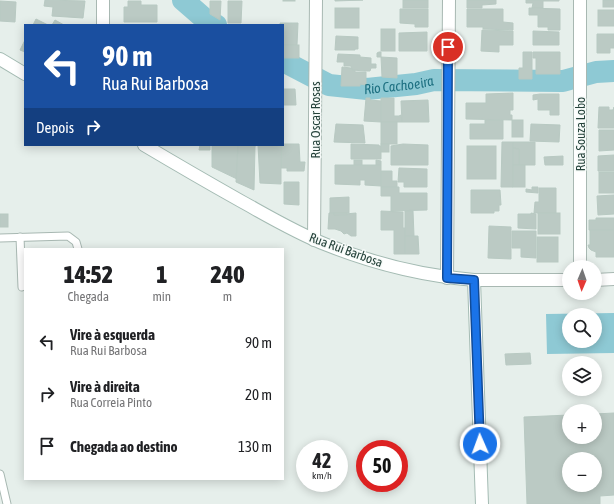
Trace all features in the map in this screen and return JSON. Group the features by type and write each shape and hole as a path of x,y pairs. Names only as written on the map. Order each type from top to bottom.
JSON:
{"street":[{"path":"103,0 103,24"},
{"name":"Rua Oscar Rosas","path":"314,240 316,0"},
{"path":"447,278 449,0"},
{"name":"Rua Souza Lobo","path":"580,0 580,260"},
{"path":"0,59 24,73"},
{"name":"Rua Rui Barbosa","path":"146,146 269,217 314,240 349,253 413,272 447,278 474,280 562,280"},
{"path":"602,280 614,279"},
{"path":"474,280 482,504"}],"lane":[{"path":"0,238 68,236 76,242 78,248"},
{"path":"20,237 22,287"},
{"path":"0,474 7,504"}],"water":[{"path":"602,313 614,313 614,353 547,354 546,314 562,314 562,348 602,348"}],"building":[{"path":"45,0 85,1 83,18 52,16 53,7 44,6"},
{"path":"295,0 295,1 283,1"},
{"path":"335,0 363,0 335,1"},
{"path":"403,0 428,0 428,8 403,8"},
{"path":"467,0 496,0 496,4 482,5 482,8 467,8"},
{"path":"526,0 559,1 543,1 543,8 532,8 533,3 526,3"},
{"path":"603,0 614,0 614,7 603,7"},
{"path":"0,1 16,2 15,22 0,21"},
{"path":"128,1 141,1 141,5 157,5 157,22 124,22 124,7 128,7"},
{"path":"210,1 221,1 220,20 210,14"},
{"path":"228,1 242,1 241,23 228,23"},
{"path":"335,8 359,8 359,28 335,28"},
{"path":"529,8 560,9 560,30 548,30 548,27 538,27 538,15 529,15"},
{"path":"400,9 428,9 428,27 415,27 415,24 400,23"},
{"path":"467,9 503,9 503,22 513,23 513,30 467,27"},
{"path":"598,10 614,10 614,26 598,26"},
{"path":"36,19 46,24 34,24"},
{"path":"55,20 62,24 53,24"},
{"path":"298,23 297,45 284,45 284,24 280,24"},
{"path":"381,29 395,29 395,51 381,51"},
{"path":"482,30 513,31 513,45 499,45 499,52 481,51"},
{"path":"533,31 559,32 559,45 533,45"},
{"path":"427,32 427,51 399,51 399,33"},
{"path":"597,34 614,34 614,48 610,48 610,53 597,53"},
{"path":"336,36 358,37 358,49 335,50"},
{"path":"24,42 24,52 20,50"},
{"path":"284,45 299,45 299,58 284,58"},
{"path":"381,52 381,57 377,57 377,53"},
{"path":"523,52 532,52 532,79 519,79 519,68 523,68"},
{"path":"533,52 560,52 560,74 536,74 536,58 533,58"},
{"path":"338,54 360,55 360,57 371,58 371,64 376,64 376,68 371,68 370,71 352,70 351,66 344,66 344,62 337,62"},
{"path":"381,57 397,58 397,78 382,77"},
{"path":"342,67 351,68 352,70 355,70 355,72 366,72 366,85 360,84 360,86 341,86"},
{"path":"284,89 295,89 296,105 284,105"},
{"path":"513,93 513,110 510,110 512,120 466,119 466,103 486,103 486,94"},
{"path":"559,94 559,115 550,115 550,110 538,110 538,99 533,100 533,95"},
{"path":"366,98 381,101 381,122 364,121"},
{"path":"381,98 394,98 394,116 401,115 402,122 381,122"},
{"path":"428,100 429,122 402,122 401,101"},
{"path":"599,107 609,107 609,110 613,110 614,107 614,128 598,128"},
{"path":"485,120 503,120 503,139 470,139 470,124 485,124"},
{"path":"512,120 523,120 523,137 512,137"},
{"path":"381,122 397,122 397,144 381,144"},
{"path":"336,124 363,125 365,143 334,142"},
{"path":"531,124 560,125 559,142 530,141"},
{"path":"599,130 614,130 614,150 599,151"},
{"path":"502,142 513,142 513,187 501,187"},
{"path":"513,142 535,142 535,165 519,165 519,149 513,148"},
{"path":"284,144 299,144 300,162 305,162 304,171 287,171 287,168 281,168 281,146 284,146"},
{"path":"351,144 381,146 381,159 351,159"},
{"path":"381,144 389,144 389,152 381,152"},
{"path":"403,144 428,145 428,165 391,165 391,146"},
{"path":"200,146 210,146 210,150 199,150"},
{"path":"212,146 238,146 237,179 212,167"},
{"path":"238,146 255,146 254,190 236,182"},
{"path":"258,146 281,146 281,184 260,183"},
{"path":"467,146 496,146 496,179 467,179"},
{"path":"513,148 519,149 519,165 513,165"},
{"path":"614,155 614,171 598,171 598,156"},
{"path":"563,156 563,165 545,165 544,157"},
{"path":"354,160 362,160 362,165 354,165"},
{"path":"376,160 381,161 381,165 376,165"},
{"path":"335,165 381,165 381,186 365,185 365,180 360,180 360,185 335,184"},
{"path":"513,165 525,165 525,187 513,187"},
{"path":"399,168 427,169 427,187 404,187 404,182 398,182"},
{"path":"381,171 392,171 392,181 397,181 397,187 381,187"},
{"path":"599,172 614,172 614,193 599,193"},
{"path":"284,182 299,182 299,205 284,204"},
{"path":"381,187 399,187 399,193 427,193 427,210 391,211 391,196 381,196"},
{"path":"532,187 538,187 538,193 526,192 526,189 532,190"},
{"path":"539,188 556,188 556,213 534,213 535,202 539,202"},
{"path":"471,190 500,190 501,205 499,205 499,211 494,211 494,213 471,213"},
{"path":"614,195 614,214 598,215 597,196"},
{"path":"349,197 349,213 330,213 330,198"},
{"path":"381,211 403,212 403,228 405,228 405,254 394,254 394,230 381,230"},
{"path":"405,211 413,211 414,236 405,236"},
{"path":"329,213 334,213 334,215 356,213 356,236 351,236 347,233 344,234 335,229 328,229"},
{"path":"334,213 347,213 347,215 334,215"},
{"path":"538,213 560,213 560,234 538,234"},
{"path":"0,214 8,214 8,227 0,227"},
{"path":"518,214 536,214 536,229 518,228"},
{"path":"596,218 614,218 614,230 589,230 589,220 596,220"},
{"path":"489,226 511,227 511,259 488,258"},
{"path":"590,230 614,230 614,257 596,257 596,252 591,250 588,245 590,245"},
{"path":"512,231 536,231 536,258 521,257 521,248 512,248"},
{"path":"405,236 418,236 419,254 405,254"},
{"path":"537,237 558,237 558,262 537,262"},
{"path":"530,353 531,364 506,365 505,354"},
{"path":"614,413 614,495 600,496 600,504 527,504 524,417 562,415 562,444 602,444 602,414"}],"waterway":[{"name":"Rio Cachoeira","path":"183,0 206,20 214,24"},
{"name":"Rio Cachoeira","path":"284,62 329,85 367,89 416,84 434,80 563,81 596,72 614,71"}],"route":[{"path":"448,47 447,278 474,280 480,444"}]}
